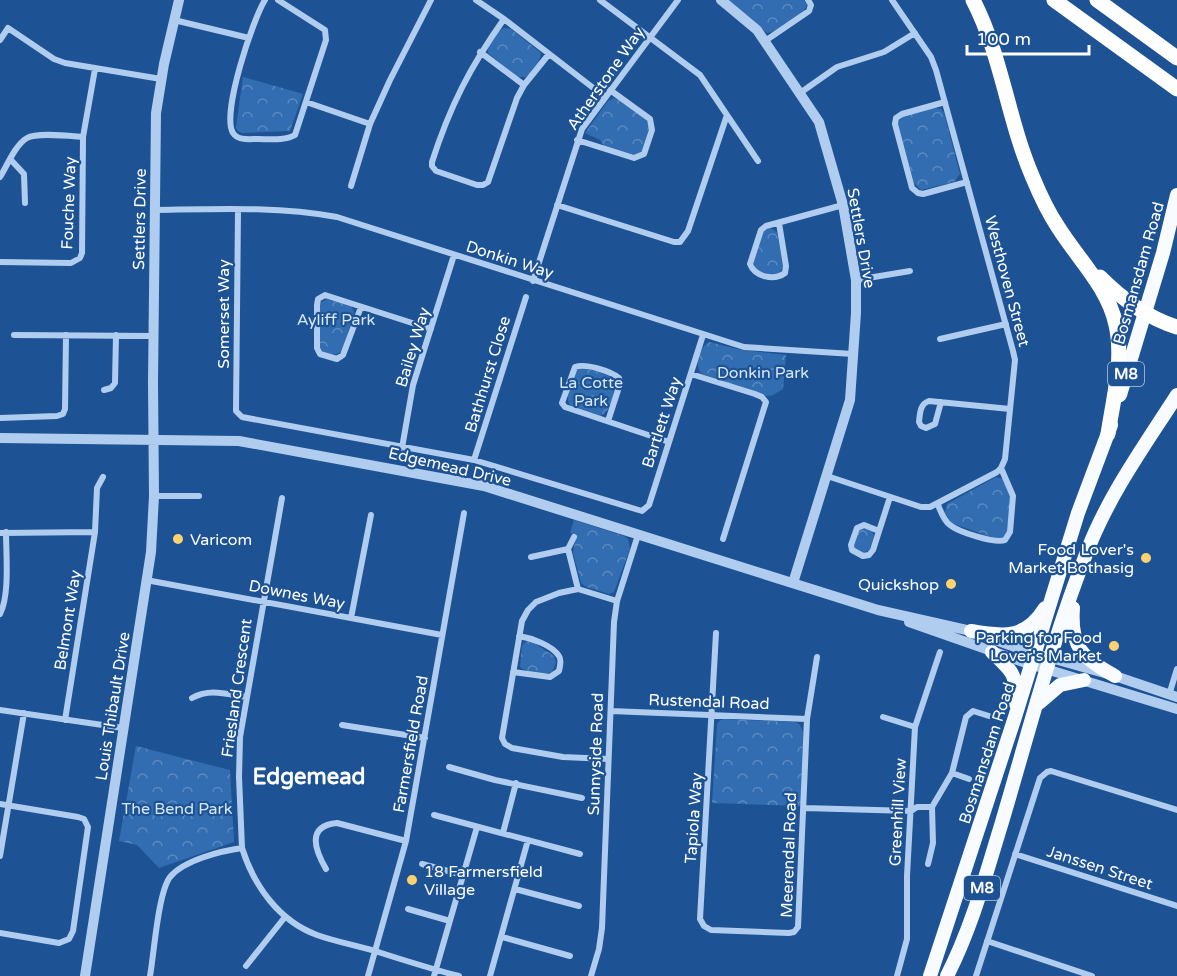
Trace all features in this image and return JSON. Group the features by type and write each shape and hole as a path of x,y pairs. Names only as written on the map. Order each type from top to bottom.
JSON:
{"highway":[{"path":"973,0 990,40 1032,177 1054,221 1107,298 1116,325 1117,369 1108,434"},
{"path":"1053,0 1177,89"},
{"path":"1096,0 1177,58"},
{"path":"1072,247 1106,284 1144,314 1177,327"}],"main road":[{"name":"Bosmansdam Road","path":"930,976 1013,723 1078,513 1108,434 1163,253 1177,195"},
{"name":"Bosmansdam Road","path":"946,976 966,934 977,903 1049,664 1077,580 1099,524 1119,484 1177,395"},
{"path":"1077,580 1072,625 1075,641 1085,657 1115,676"},
{"path":"971,631 1002,636 1021,631 1039,617 1053,596"},
{"path":"992,652 1008,666 1013,675 1016,692 1013,723"},
{"path":"1037,706 1058,687 1084,681"}],"street":[{"name":"Settlers Drive","path":"153,440 156,113 161,79 179,0"},
{"path":"265,0 254,22 235,89 231,115 232,132 242,138 290,138 296,133 326,40 326,33 322,28 278,0"},
{"path":"351,186 370,124 431,0"},
{"path":"476,0 605,97"},
{"path":"600,0 700,75 758,161"},
{"name":"Atherstone Way","path":"533,281 582,129 678,0"},
{"name":"Settlers Drive","path":"721,0 752,24 817,118 824,132 843,205 856,280 850,400 793,583"},
{"path":"765,41 809,11 811,5 808,0"},
{"name":"Westhoven Street","path":"892,0 931,57 1015,360 1005,459 1001,468"},
{"path":"504,19 480,52 445,121 432,162 436,171 477,185 488,182 514,106 524,86 549,54"},
{"path":"174,20 249,38"},
{"path":"0,40 8,28 58,61 161,79"},
{"path":"800,93 837,68 884,52 915,33"},
{"path":"480,52 524,86"},
{"name":"Fouche Way","path":"0,262 71,263 80,258 82,253 83,137 95,69"},
{"path":"577,140 634,158 644,154 652,129 650,119 610,90"},
{"path":"306,102 370,124"},
{"path":"945,102 902,114 896,118 895,124 912,188 923,194 967,182"},
{"path":"557,205 680,242 688,231 727,115"},
{"path":"0,177 24,140 31,136 83,137"},
{"path":"11,160 24,174 25,203"},
{"path":"779,223 786,271 783,275 774,278 755,272 750,264 760,232 766,226 843,205"},
{"name":"Donkin Way","path":"155,210 277,211 337,217 744,347 854,354"},
{"name":"Somerset Way","path":"238,210 236,411 239,416"},
{"name":"Bailey Way","path":"402,448 413,385 454,255"},
{"path":"856,280 910,271"},
{"path":"361,307 343,355 337,359 320,354 317,348 316,314 318,300 322,296 329,296 431,329"},
{"name":"Bathhurst Close","path":"474,460 525,297"},
{"path":"940,339 1006,324"},
{"path":"14,335 153,336"},
{"path":"0,418 63,414 66,409 66,335"},
{"name":"Bartlett Way","path":"639,512 645,510 649,505 703,335"},
{"path":"104,390 111,388 115,381 116,336"},
{"path":"608,421 620,381 614,375 582,365 575,367 565,391 564,406 669,442"},
{"path":"691,374 755,394 766,402 723,539"},
{"path":"940,402 935,424 926,428 921,426 919,422 923,404 929,401 940,402 1010,409"},
{"name":"Edgemead Drive","path":"239,416 474,460 639,512"},
{"name":"Edgemead Drive","path":"0,438 239,441 484,486 878,610 937,634 992,652 1033,659"},
{"name":"Louis Thibault Drive","path":"85,976 151,552 154,496 153,440"},
{"path":"827,476 925,508 938,505 1001,468 1013,496 1010,532 1005,540 995,541 954,528 945,520 938,505"},
{"name":"Belmont Way","path":"65,720 95,532 97,488 103,477"},
{"path":"154,496 199,496"},
{"path":"879,531 864,525 857,528 850,545 852,550 863,556 869,555 873,550 879,531 890,496"},
{"name":"Friesland Crescent","path":"282,498 239,747 242,848 261,890 285,917 319,935 375,951 435,973 459,976"},
{"name":"Farmersfield Road","path":"368,976 406,842 464,513"},
{"path":"351,618 371,515"},
{"path":"0,614 5,584 3,533 95,532"},
{"name":"Sunnyside Road","path":"591,975 602,935 614,622 617,601 639,535"},
{"path":"573,537 568,549 578,589"},
{"path":"531,557 568,549"},
{"name":"Downes Way","path":"146,580 442,635"},
{"path":"608,759 563,757 507,746 502,738 519,636 524,615 532,604 544,597 578,589 617,601"},
{"name":"Edgemead Drive","path":"878,610 971,631 1033,659"},
{"name":"Tapiola Way","path":"702,923 700,919 716,633"},
{"path":"513,672 550,677 559,670 561,661 559,655 538,640 519,636"},
{"name":"Greenhill View","path":"897,976 907,939 907,876 915,727 940,652"},
{"name":"Meerendal Road","path":"702,923 711,930 789,933 796,930 799,924 807,719 817,657"},
{"path":"1033,659 1115,676 1173,696"},
{"path":"1049,664 1084,681 1177,709"},
{"path":"1165,706 1173,696 1177,669"},
{"path":"192,698 212,691 246,697"},
{"path":"0,710 123,728"},
{"name":"Rustendal Road","path":"611,711 807,719"},
{"path":"928,864 933,843 932,807 952,773 968,715 973,711 988,716"},
{"path":"0,856 24,713"},
{"path":"884,717 915,727"},
{"path":"342,725 425,738"},
{"path":"449,767 495,780 582,798"},
{"path":"976,976 1040,778 1047,772 1055,772 1177,810"},
{"path":"952,773 969,779"},
{"path":"503,833 516,783"},
{"path":"0,804 78,817 87,824 88,830 73,931 68,940 59,943 0,933"},
{"path":"804,808 910,811 917,807 932,807"},
{"path":"434,815 580,854"},
{"path":"326,868 317,852 316,841 317,834 330,824 337,823 406,842"},
{"path":"435,973 477,826"},
{"path":"490,976 528,840"},
{"path":"150,976 163,893 169,878 178,870 201,858 242,848"},
{"name":"Janssen Street","path":"1015,854 1177,906"},
{"path":"422,864 463,875"},
{"path":"515,889 579,906"},
{"path":"408,909 450,921"},
{"path":"246,966 285,917"},
{"path":"502,937 570,956"},
{"path":"987,941 1092,976"},
{"path":"591,975 599,976"}],"green space":[{"path":"728,0 804,0 807,5 790,22 767,33"},
{"path":"504,28 511,29 541,53 539,61 526,77 517,77 488,53 493,39"},
{"path":"243,77 303,94 290,131 242,133 238,131 236,127"},
{"path":"614,98 647,120 650,125 643,152 638,156 604,146 600,140 585,133 608,101"},
{"path":"935,108 941,109 944,113 960,174 954,182 921,190 914,183 898,123 903,116"},
{"path":"770,228 777,232 783,267 774,276 758,271 753,262 763,231"},
{"name":"Ayliff Park","path":"327,299 351,306 354,312 343,349 336,354 322,351 319,346 319,308 320,303"},
{"name":"Donkin Park","path":"709,342 742,350 786,355 783,389 767,396 702,374 699,371 698,357 702,348"},
{"name":"La Cotte Park","path":"580,368 607,375 615,383 615,393 610,405 600,416 571,407 569,403 570,389 577,370"},
{"path":"996,477 1003,479 1011,497 1007,532 1004,537 997,539 951,523 945,512 947,504"},
{"path":"574,520 628,539 630,549 614,592 609,594 586,587 581,583 573,553 576,536 570,533"},
{"path":"863,528 872,531 874,536 869,550 863,553 856,551 853,545 859,530"},
{"path":"528,640 554,656 556,663 552,672 536,673 520,667 522,645"},
{"path":"724,719 795,722 800,725 803,732 801,806 712,803 717,725"},
{"name":"The Bend Park","path":"136,746 230,770 234,842 159,868 137,845 119,841"}],"place":[{"name":"Varicom","path":"178,539"},
{"name":"Food Lover's Market Bothasig","path":"1146,558"},
{"name":"Quickshop","path":"951,584"},
{"name":"Parking for Food Lover's Market","path":"1114,646"},
{"name":"18 Farmersfield Village","path":"412,880"}],"district":[{"name":"Edgemead","path":"309,776"}]}
